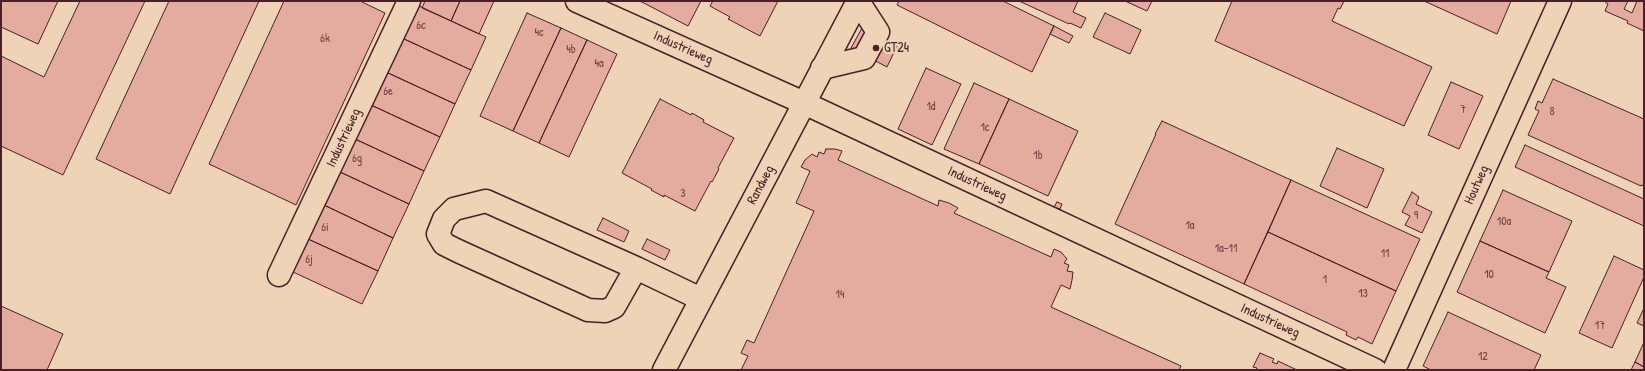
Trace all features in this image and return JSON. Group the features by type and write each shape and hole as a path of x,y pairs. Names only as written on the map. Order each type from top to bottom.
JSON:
{"street":[{"name":"Industrieweg","path":"279,275 409,1"},
{"name":"Industrieweg","path":"577,1 804,103 1375,370"},
{"name":"Randweg","path":"664,370 858,1"},
{"path":"822,68 864,58 878,32 858,1"},
{"name":"Houtweg","path":"1394,370 1560,1"},
{"path":"636,268 614,307 605,311 588,310 444,244 438,234 444,219 454,209 486,202 636,268 701,299"}],"building":[{"path":"1,1 58,1 38,44 1,27"},
{"path":"80,1 145,1 63,175 1,146 1,56 44,77"},
{"path":"169,1 259,1 170,194 96,159"},
{"path":"284,1 360,1 385,13 296,205 209,164"},
{"path":"425,1 460,1 451,21 422,8"},
{"path":"460,1 494,1 479,34 451,21"},
{"path":"640,1 701,1 688,26"},
{"path":"713,1 778,1 760,36 728,19 730,17 710,6"},
{"path":"899,1 1003,1 1054,26 1032,72 897,5"},
{"path":"1019,1 1078,1 1073,12 1086,18 1081,28"},
{"path":"1125,1 1152,1 1147,11"},
{"path":"1232,1 1344,1 1340,9 1338,8 1332,21 1432,67 1404,126 1215,41"},
{"path":"1424,1 1511,1 1497,34"},
{"path":"1604,1 1628,1 1624,9 1632,13 1637,1 1644,1 1644,31 1627,23 1628,21 1605,11 1608,4"},
{"path":"417,5 486,37 471,70 402,38"},
{"path":"527,13 561,28 513,131 480,116"},
{"path":"1105,13 1141,30 1130,54 1093,37"},
{"path":"1054,26 1073,36 1069,43 1050,34"},
{"path":"561,28 587,40 539,143 513,131"},
{"path":"862,28 897,46 887,67 851,48"},
{"path":"402,38 471,70 455,104 386,72"},
{"path":"587,40 617,54 569,157 539,143"},
{"path":"926,68 961,84 932,145 898,129"},
{"path":"386,72 455,104 440,137 371,105"},
{"path":"1553,79 1644,119 1644,186 1641,186 1528,135 1539,111 1535,109 1538,101 1542,103"},
{"path":"1451,82 1483,96 1459,149 1428,135"},
{"path":"974,83 1009,99 979,164 944,149"},
{"path":"660,99 691,115 692,113 704,120 703,122 734,138 718,168 719,169 695,211 664,195 664,197 622,173"},
{"path":"1009,99 1078,131 1048,196 979,164"},
{"path":"371,105 440,137 424,171 355,139"},
{"path":"1162,121 1291,180 1244,284 1115,224"},
{"path":"355,139 424,171 409,204 340,172"},
{"path":"1525,145 1644,199 1644,226 1515,167"},
{"path":"1337,148 1384,169 1367,208 1320,186"},
{"path":"826,149 842,151 838,160 938,206 939,200 949,203 958,208 954,213 1051,257 1054,249 1061,252 1067,259 1064,263 1069,265 1067,271 1073,272 1072,280 1070,289 1061,285 1051,307 1181,366 1179,370 741,370 748,356 741,353 747,340 754,343 814,211 796,203 810,171 801,167 805,160 812,154 817,157 819,152 824,154"},
{"path":"340,172 409,204 393,238 324,205"},
{"path":"1291,180 1420,239 1396,291 1268,232"},
{"path":"1503,190 1572,221 1549,272 1480,241"},
{"path":"1412,192 1419,197 1416,204 1432,212 1422,233 1405,225 1410,216 1402,212"},
{"path":"1057,202 1062,204 1060,209 1054,207"},
{"path":"324,205 393,238 378,271 308,239"},
{"path":"603,218 629,231 624,242 597,230"},
{"path":"1268,232 1396,291 1372,344 1358,337 1356,340 1346,335 1347,332 1244,284"},
{"path":"308,239 378,271 362,304 293,272"},
{"path":"647,239 670,250 665,260 642,249"},
{"path":"1480,241 1549,272 1546,278 1566,287 1545,333 1457,292"},
{"path":"1614,256 1644,270 1644,277 1612,348 1579,333"},
{"path":"1,306 63,334 47,370 1,370"},
{"path":"1644,308 1644,326 1637,323"},
{"path":"1448,312 1541,355 1534,370 1431,370 1423,366"},
{"path":"1644,342 1644,367 1635,362"},
{"path":"1260,353 1274,359 1272,362 1277,364 1278,361 1297,370 1256,370 1257,368 1253,367"},
{"path":"1635,362 1644,367 1644,370 1631,370"}],"place":[{"name":"GT24","path":"876,48"}]}
